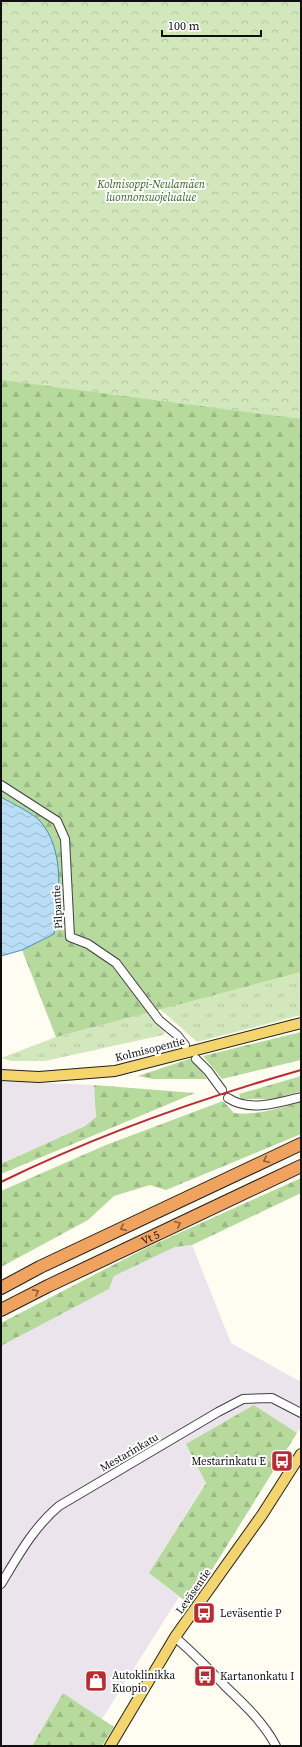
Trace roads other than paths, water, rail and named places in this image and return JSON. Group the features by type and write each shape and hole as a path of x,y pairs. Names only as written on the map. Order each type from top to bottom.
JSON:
{"highway":[{"name":"Vt 5","path":"1,1288 40,1267 301,1144"},
{"name":"Vt 5","path":"1,1310 301,1166"}],"main road":[{"name":"Kolmisopentie","path":"1,1075 39,1077 115,1071 301,1023"},
{"name":"Leväsentie","path":"110,1746 175,1637 262,1515 301,1454"}],"street":[{"name":"Pilpantie","path":"1,785 57,821 65,840 70,936 88,944 116,963 159,1020 177,1035 185,1045"},
{"path":"196,1059 208,1071 222,1090"},
{"path":"228,1098 235,1103 258,1106 301,1097"},
{"name":"Mestarinkatu","path":"1,1584 30,1537 44,1519 59,1506 218,1412 243,1399 272,1398 301,1413"},
{"path":"175,1637 194,1653 247,1708 272,1738 276,1746"}],"water":[{"path":"1,797 37,818 48,833 54,846 57,860 59,890 54,934 22,950 1,956"}],"railway":[{"path":"1,1182 74,1149 149,1119 225,1093 301,1070"}],"place":[{"name":"Mestarinkatu E","path":"282,1461"},
{"name":"Leväsentie P","path":"204,1613"},
{"name":"Kartanonkatu I","path":"205,1676"},
{"name":"Autoklinikka Kuopio","path":"96,1681"}],"park label":[{"name":"Kolmisoppi-Neulamäen luonnonsuojelualue","path":"151,190"}]}
